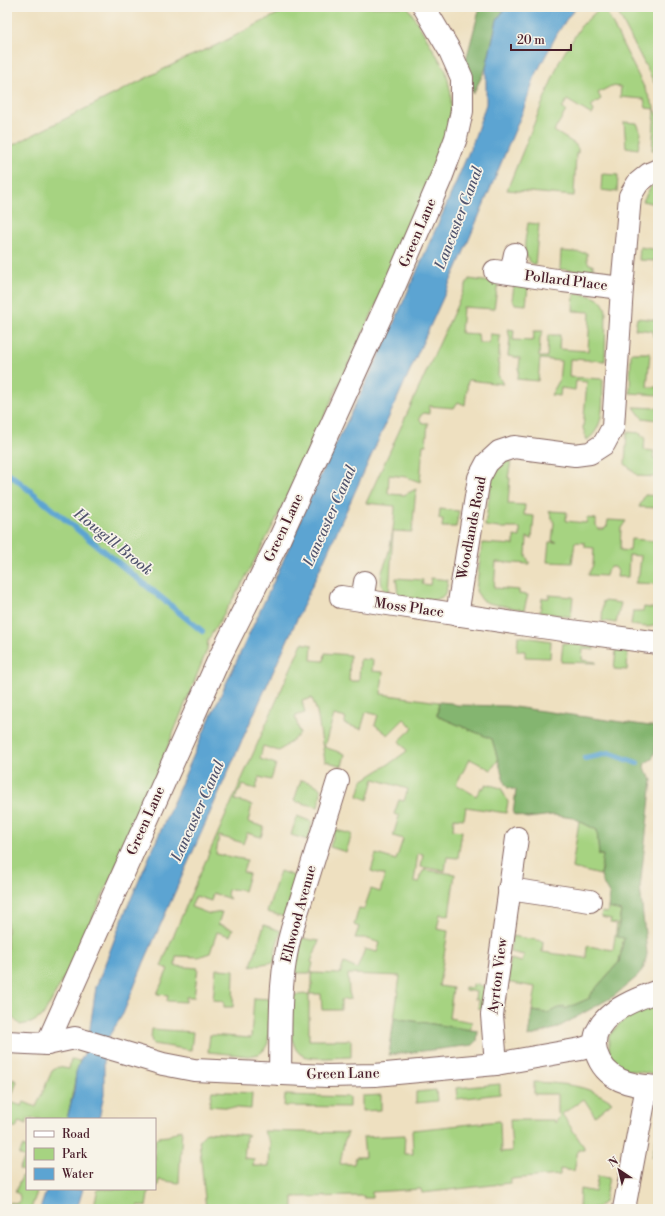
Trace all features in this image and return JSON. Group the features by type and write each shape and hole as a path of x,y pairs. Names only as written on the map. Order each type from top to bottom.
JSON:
{"street":[{"name":"Green Lane","path":"47,1044 219,658 279,540 394,287 441,178 456,138 462,111 462,78 450,51 424,7"},
{"name":"Woodlands Road","path":"457,615 479,478 487,463 499,452 514,447 575,455 590,453 604,444 613,427 622,288 630,196 638,183 649,174 658,170"},
{"name":"Pollard Place","path":"507,266 563,281 622,288"},
{"name":"Moss Place","path":"340,597 364,591 457,615"},
{"path":"457,615 658,643"},
{"name":"Ellwood Avenue","path":"280,1074 283,974 286,953 292,929 338,781"},
{"name":"Ayrton View","path":"496,1064 492,1015 517,838"},
{"path":"509,889 590,901"},
{"path":"624,1209 652,1087 627,1083 608,1072 602,1066 594,1044 595,1036 599,1028 618,1009 642,997 658,992"},
{"name":"Green Lane","path":"7,1042 47,1044 75,1038 163,1064 194,1070 327,1076 375,1075 496,1064 577,1050 594,1044"}],"green space":[{"path":"291,7 408,7 446,71 451,94 451,116 439,157 396,262 276,520 242,584 208,640 207,650 144,805 71,965 43,1016 31,1023 20,1025 7,1012 7,148"},
{"path":"480,7 506,7 497,20 486,68 473,94 466,60"},
{"path":"601,7 604,7 655,109 646,108 644,99 620,97 621,87 611,86 598,93 601,99 591,106 594,111 592,115 567,100 562,108 566,111 554,131 575,144 578,149 578,153 576,153 574,196 507,190 560,60 581,26"},
{"path":"615,7 658,7 658,90"},
{"path":"655,109 658,115 658,150 652,150"},
{"path":"624,122 637,123 641,133 638,149 626,147"},
{"path":"602,174 618,175 617,192 601,190"},
{"path":"658,181 658,205 643,201 651,186"},
{"path":"528,223 539,224 535,265 530,262 525,252"},
{"path":"640,247 658,250 658,268 656,268 656,261 639,260"},
{"path":"561,251 587,253 587,260 589,264 593,265 593,273 560,269"},
{"path":"469,279 498,283 494,309 463,307 461,333 478,334 479,343 489,343 490,334 500,335 498,375 503,384 468,380 465,405 458,402 454,408 429,406 429,414 424,413 420,416 420,420 423,423 428,423 426,445 423,445 420,482 406,477 389,475 388,494 404,495 416,489 412,532 393,531 389,594 383,588 381,578 391,540 395,506 366,503"},
{"path":"514,285 528,287 526,305 515,304 512,300"},
{"path":"574,293 589,295 598,299 606,311 605,361 570,359 569,377 603,379 603,404 600,421 593,435 587,440 583,428 587,382 576,381 575,390 561,388 560,396 551,395 559,381 561,361 540,359 538,381 516,379 518,377 520,358 508,356 510,339 508,329 514,330 513,340 533,341 534,331 543,331 540,338 539,357 547,357 548,335 560,335 559,349 588,351 590,312 573,311"},
{"path":"637,318 658,320 658,337 653,336 653,331 635,329"},
{"path":"631,353 650,353 647,387 658,387 658,395 630,393"},
{"path":"634,407 658,408 658,420 642,418"},
{"path":"627,432 641,433 641,436 645,436 644,450 654,451 653,458 658,459 658,477 638,476 625,464"},
{"path":"508,461 511,461 508,478 510,478 508,504 525,505 524,515 534,516 532,539 527,537 526,556 530,564 496,562 494,588 519,590 519,594 528,595 524,610 488,603 482,600 476,591 482,543 514,545 514,536 520,537 520,528 485,526 492,476 500,466"},
{"path":"645,495 658,496 658,508 639,507"},
{"path":"440,509 459,511 456,527 442,527 443,519 439,519"},
{"path":"549,511 567,512 566,521 586,523 587,518 596,519 598,529 604,529 607,526 608,520 626,521 621,528 620,550 630,551 631,539 658,541 658,584 635,583 639,575 641,556 629,555 628,577 617,577 618,571 615,567 610,567 606,576 588,575 593,565 594,548 585,547 585,543 575,542 572,563 547,562 549,542 557,542 552,541 554,523"},
{"path":"396,578 423,580 422,584 430,585 431,578 448,580 444,595 435,600 429,600 415,599 398,595"},
{"path":"549,595 573,597 571,617 540,612 542,598 549,598"},
{"path":"603,601 621,603 616,623 602,621"},
{"path":"658,603 658,624 648,627 631,625 633,611 643,611 644,607 657,609"},
{"path":"518,636 551,641 550,658 525,657 525,651 517,651"},
{"path":"302,643 312,645 311,660 324,661 325,653 350,655 349,681 359,681 360,659 373,660 372,671 383,672 381,694 439,702 437,716 492,739 498,760 491,770 470,759 456,784 476,796 481,788 483,789 486,784 501,788 508,802 506,813 466,807 464,819 454,818 453,830 462,831 458,858 447,857 445,871 421,867 423,854 418,853 414,882 419,883 420,876 424,870 455,874 449,915 440,914 437,929 448,931 439,986 453,988 449,1018 472,1022 470,1030 394,1018 400,976 348,974 351,999 341,1000 341,1010 322,1010 321,994 309,994 312,986 312,973 340,974 344,963 357,969 365,949 377,952 380,943 365,938 355,938 359,927 354,925 359,908 364,909 371,889 380,892 385,875 371,871 376,854 396,860 403,839 393,836 399,816 394,814 399,800 404,801 408,789 374,779 368,800 358,796 362,781 407,751 399,741 413,728 404,719 388,735 375,725 378,715 366,712 361,729 344,724 346,718 334,715 324,747 345,754 342,766 325,761 317,712 312,698 302,701 305,713 295,716 300,734 279,751 263,746 260,759 276,764 271,780 259,777 256,789 242,785 240,791 238,791 235,800 252,805 248,822 264,827 261,837 247,833 243,844 219,836 216,854 247,860 243,872 249,874 244,891 238,889 228,890 227,895 230,899 213,893 211,901 196,896 191,907 210,914 222,912 218,924 233,929 230,936 217,932 210,953 198,957 176,956 175,966 198,968 194,997 186,997 186,1002 167,1001 168,995 157,994 168,969 161,966 191,894"},
{"path":"563,643 594,647 594,650 583,649 582,660 596,663 561,662"},
{"path":"616,650 628,652 627,670 614,669"},
{"path":"439,702 457,705 507,706 657,727 655,752 652,759 645,763 644,768 652,780 640,887 647,954 644,967 638,976 614,996 557,1028 528,1037 532,1011 547,1013 564,1006 565,1009 590,998 589,996 619,962 624,938 617,937 621,911 608,908 610,895 601,876 603,855 599,855 597,830 573,818 553,815 527,818 513,814 516,790 508,788 505,784 492,739 437,716"},
{"path":"301,780 317,785 321,791 318,807 294,801"},
{"path":"297,816 312,822 308,840 291,835"},
{"path":"579,821 597,830 599,855 603,855 600,875 572,868"},
{"path":"335,830 352,834 346,852 330,847"},
{"path":"280,871 297,877 285,917 267,912"},
{"path":"608,908 621,910 617,936 624,938 619,962 589,996 590,998 565,1009 564,1006 547,1013 532,1011 536,987 506,982 510,959 522,962 524,955 510,952 512,936 543,941 542,952 586,958 587,946 613,950 617,924 610,923 611,919 601,917 602,912 607,913"},
{"path":"264,925 281,931 276,947 274,962 251,966"},
{"path":"301,938 319,941 311,962 313,963 312,973 293,973 294,959"},
{"path":"216,969 234,970 233,1007 224,1007 224,1001 213,1000"},
{"path":"473,984 488,987 484,1009 478,1008 479,1000 475,999 476,992 465,990 465,987 473,988"},
{"path":"309,994 309,1040 351,1040 351,1057 314,1058 304,1056 298,1052 292,1038 291,1029 293,995"},
{"path":"254,998 270,999 268,1043 264,1050 259,1054 249,1056 208,1052 210,1035 251,1038"},
{"path":"643,1007 658,1009 658,1075 628,1070 616,1065 609,1050 609,1036 619,1024"},
{"path":"394,1018 478,1031 477,1041 473,1045 389,1055"},
{"path":"152,1029 193,1032 191,1050 153,1044 151,1039"},
{"path":"71,1060 80,1061 67,1118 26,1118 26,1124 19,1121 16,1128 10,1125 12,1121 7,1119 7,1093 13,1079 17,1081 10,1102 22,1106 24,1102 36,1107 52,1071 58,1067 69,1069"},
{"path":"534,1082 565,1084 584,1088 612,1102 595,1116 584,1099 562,1114 584,1147 584,1150 578,1150 574,1171 560,1169 560,1175 510,1179 510,1183 422,1193 421,1189 372,1192 372,1198 364,1198 364,1196 293,1197 293,1209 206,1209 199,1140 207,1132 249,1135 246,1137 244,1158 254,1159 253,1166 269,1166 270,1142 263,1131 348,1133 344,1142 340,1164 354,1164 356,1157 365,1157 363,1137 405,1135 404,1154 413,1154 412,1130 500,1121 501,1152 512,1151 510,1120 554,1120 555,1123 560,1116 558,1113 558,1094 534,1094"},
{"path":"500,1084 500,1094 457,1099 456,1088"},
{"path":"436,1090 437,1101 416,1103 416,1092"},
{"path":"212,1091 252,1093 251,1109 209,1106"},
{"path":"285,1095 349,1097 349,1107 284,1106"},
{"path":"381,1095 381,1110 362,1111 362,1096"},
{"path":"182,1129 179,1183 159,1180 158,1186 156,1186 156,1138 168,1136"},
{"path":"658,1130 658,1156 652,1157"},
{"path":"23,1146 26,1148 26,1190 38,1190 31,1209 7,1209 11,1202 15,1204 19,1202 20,1198 19,1194 15,1192 24,1172 19,1169 25,1158 19,1155"},
{"path":"598,1176 609,1178 604,1202 597,1208 579,1209 580,1189 595,1192"},
{"path":"98,1190 149,1190 146,1207 138,1205 137,1209 93,1209"}],"water":[{"name":"Lancaster Canal","path":"506,7 577,7 568,17 557,34 535,76 523,111 462,256 243,738 145,960 123,1014 109,1036 104,1058 104,1094 99,1118 67,1118 74,1090 76,1072 87,1049 96,987 123,917 209,720 280,568 313,491 380,354 473,142 486,104 486,68 497,20"},
{"path":"47,1190 83,1190 77,1209 40,1209"}],"waterway":[{"name":"Howgill Brook","path":"7,472 202,631"},
{"path":"585,758 609,753 637,763"}]}
